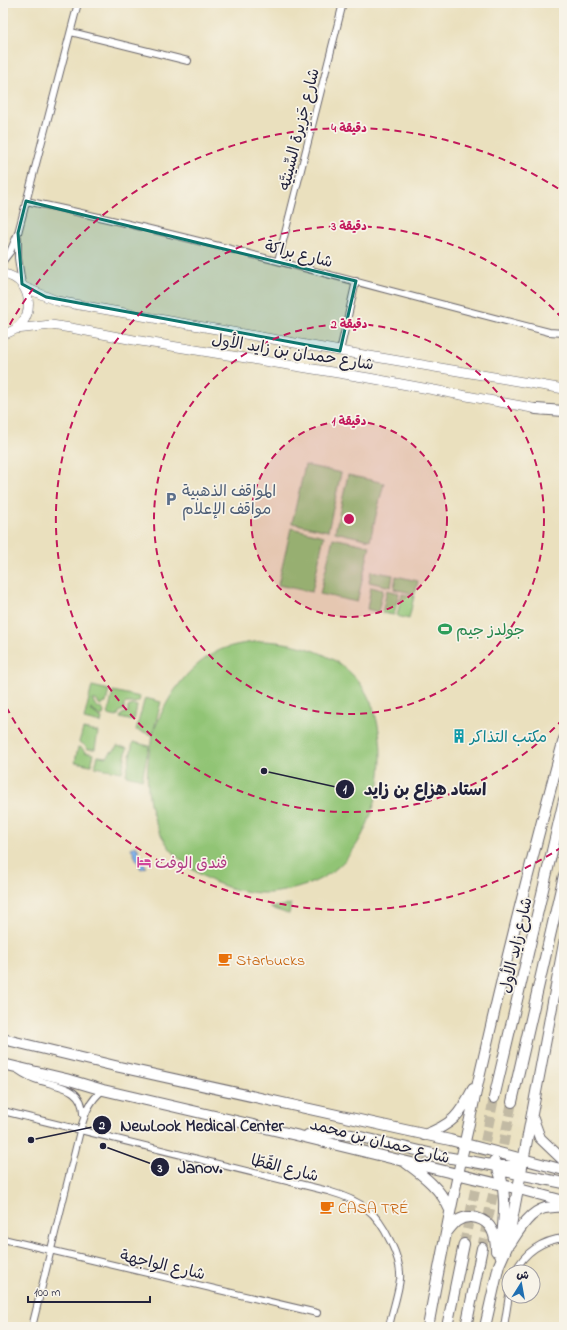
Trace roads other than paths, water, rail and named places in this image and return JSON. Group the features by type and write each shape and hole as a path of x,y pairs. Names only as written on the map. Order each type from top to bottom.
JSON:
{"main road":[{"name":"شارع حمدان بن زايد الأول","path":"3,274 15,278 23,286 57,301 564,389"},
{"path":"4,334 16,329 23,322 27,314 28,300 23,286"},
{"name":"شارع حمدان بن زايد الأول","path":"16,329 51,325 71,328 147,342 369,378 536,409 564,416"},
{"path":"536,409 564,412"},
{"path":"428,1327 445,1234 479,1078 518,914 564,738"},
{"name":"شارع زايد الأول","path":"494,1098 564,800"},
{"name":"شارع زايد الأول","path":"512,1102 564,875"},
{"path":"499,1265 507,1247 519,1189 564,943"},
{"name":"شارع حمدان بن محمد","path":"3,1039 115,1066 424,1134 564,1170"},
{"name":"شارع حمدان بن محمد","path":"8,1065 103,1090 458,1174 564,1201"},
{"path":"424,1134 440,1129 452,1120 465,1104 479,1078"},
{"path":"532,1117 540,1138 564,1161"},
{"path":"300,1136 323,1134 352,1135 564,1183"},
{"path":"464,1144 485,1154 498,1168 502,1185 504,1216 499,1265 485,1327"},
{"path":"458,1174 469,1168 498,1168 510,1166 524,1159"},
{"path":"402,1161 420,1174 439,1192 450,1210"},
{"path":"507,1247 524,1224 534,1214 545,1208 564,1206"},
{"path":"445,1234 453,1224 463,1217 482,1220 494,1234 499,1265"},
{"path":"447,1327 464,1244"},
{"path":"466,1327 482,1248"}],"street":[{"path":"3,261 10,252 18,233 78,3"},
{"name":"شارع جَزِيرة السِّينيَّه","path":"278,261 343,3"},
{"path":"71,32 188,61"},
{"name":"شارع براكة","path":"26,201 91,215 278,261 549,332 564,333"},
{"path":"18,233 18,258 23,286"},
{"path":"340,351 356,281"},
{"path":"8,1065 32,1078 69,1089 75,1093 82,1104 84,1118"},
{"path":"32,1327 80,1131 91,1102 103,1090"},
{"name":"شارع القَطَا","path":"3,1111 328,1191 360,1204 368,1210 381,1227 396,1254 400,1267 400,1278 389,1324"},
{"path":"520,1264 531,1251 549,1241 564,1238"},
{"name":"شارع الواجهة","path":"3,1239 317,1313"},
{"path":"504,1327 508,1304"}],"water":[{"path":"136,846 146,867 141,869 131,848"}],"tunnel":[{"path":"464,1244 494,1098"},
{"path":"482,1248 512,1102"}],"place":[{"name":"المواقف الذهبية مواقف الإعلام","path":"171,499"},
{"name":"جولدز جيم","path":"445,629"},
{"name":"مكتب التذاكر","path":"459,736"},
{"name":"استاد هزاع بن زايد","path":"264,771"},
{"name":"فندق الوفت","path":"144,862"},
{"name":"Starbucks","path":"225,959"},
{"name":"NewLook Medical Center","path":"31,1140"},
{"name":"Janov.","path":"103,1146"},
{"name":"CASA TRÉ","path":"327,1207"}]}
